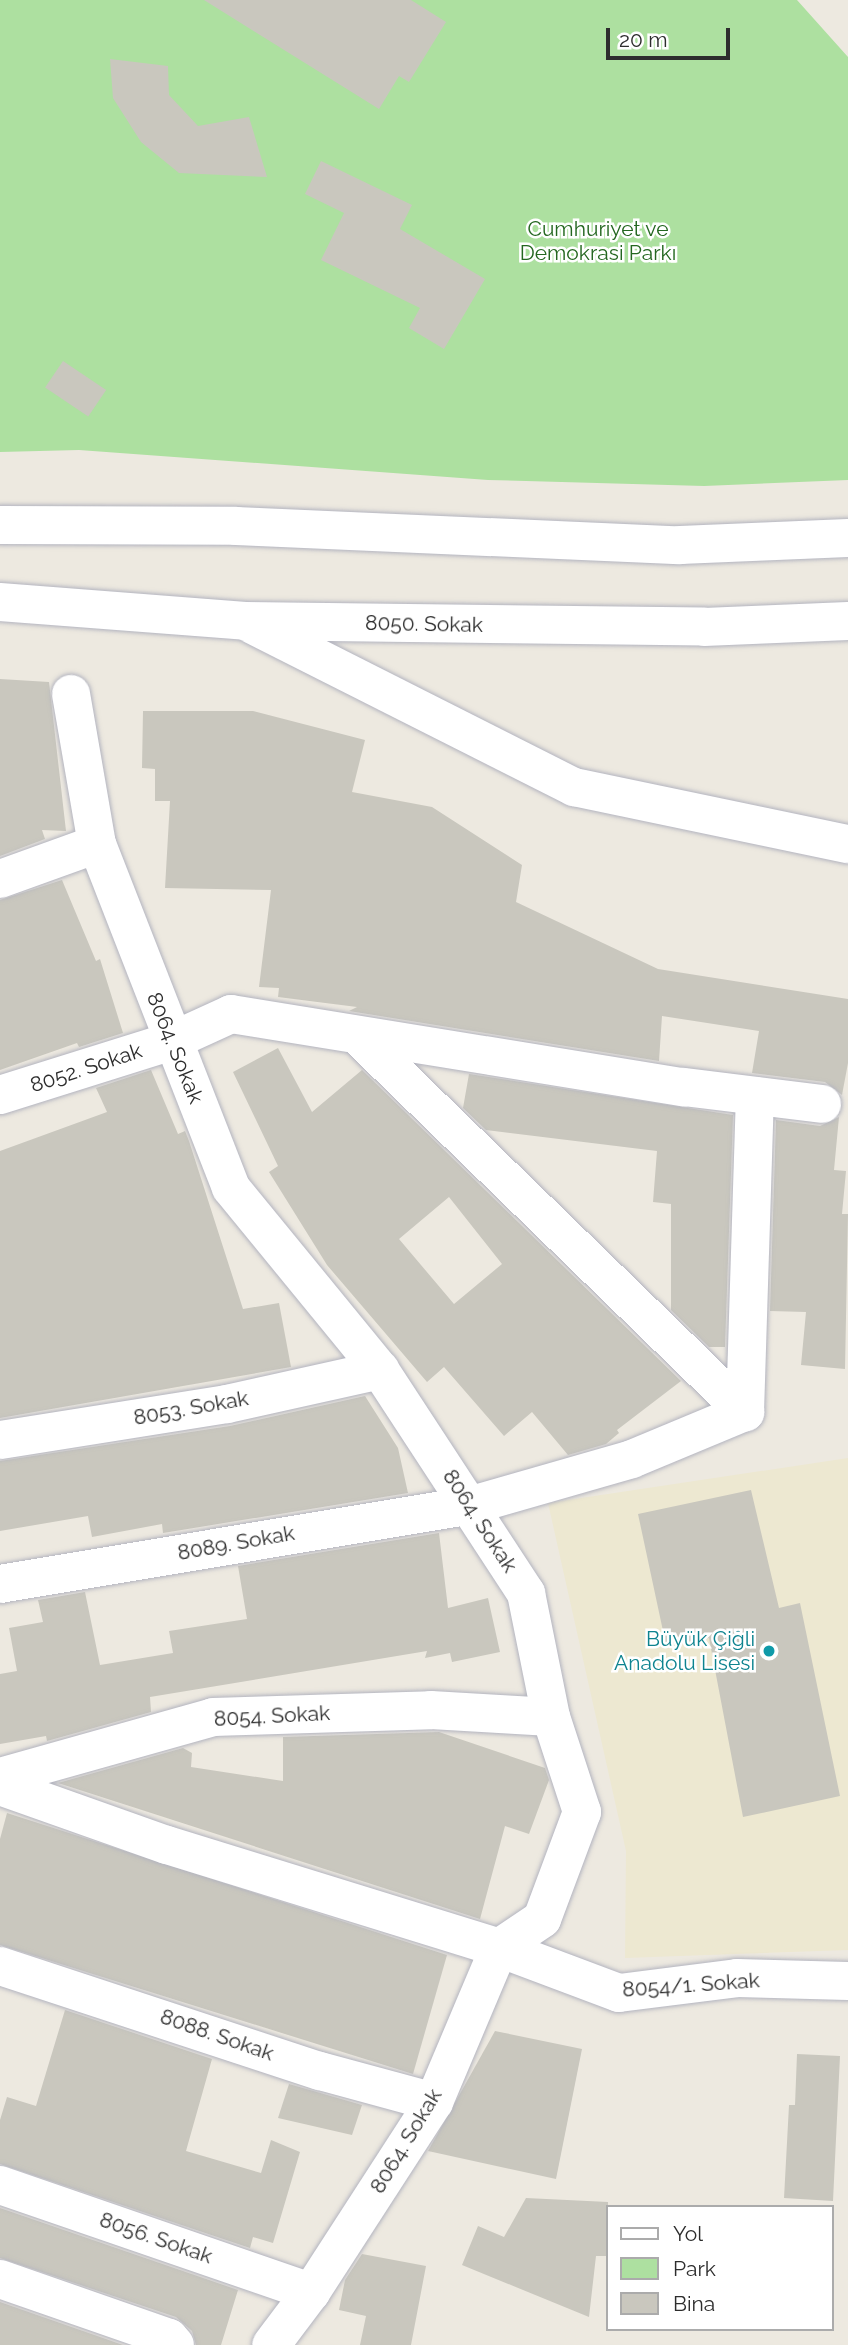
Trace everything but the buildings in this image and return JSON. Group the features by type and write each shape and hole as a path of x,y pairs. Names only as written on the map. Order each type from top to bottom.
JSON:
{"street":[{"path":"0,525 236,526 680,545 848,538"},
{"name":"8050. Sokak","path":"0,602 245,621 704,628 848,621"},
{"path":"245,621 574,787 848,844"},
{"name":"8064. Sokak","path":"71,694 97,844 231,1188 380,1370 472,1505 526,1593 551,1717 582,1812 542,1919 499,1948 434,2102 312,2292 271,2345"},
{"path":"0,879 97,844"},
{"name":"8052. Sokak","path":"0,1095 172,1041 231,1014 358,1036 822,1104"},
{"path":"358,1036 745,1412"},
{"path":"745,1412 755,1096"},
{"name":"8053. Sokak","path":"0,1440 227,1404 380,1370"},
{"name":"8089. Sokak","path":"0,1584 472,1505 632,1459 745,1412"},
{"name":"8054. Sokak","path":"0,1777 213,1717 431,1710 551,1717"},
{"name":"8054/1. Sokak","path":"0,1786 167,1846 499,1948 619,1993 737,1978 848,1982"},
{"name":"8088. Sokak","path":"0,1966 320,2071 434,2102"},
{"name":"8056. Sokak","path":"0,2185 312,2292"},
{"path":"0,2279 169,2338 175,2345"}],"shaded area":[{"path":"848,1458 848,1950 625,1958 626,1851 548,1503"}],"green space":[{"name":"Cumhuriyet ve Demokrasi Parkı","path":"0,0 797,0 848,57 848,480 704,486 488,480 79,450 0,452"}],"place":[{"name":"Büyük Çiğli Anadolu Lisesi","path":"769,1651"}]}
